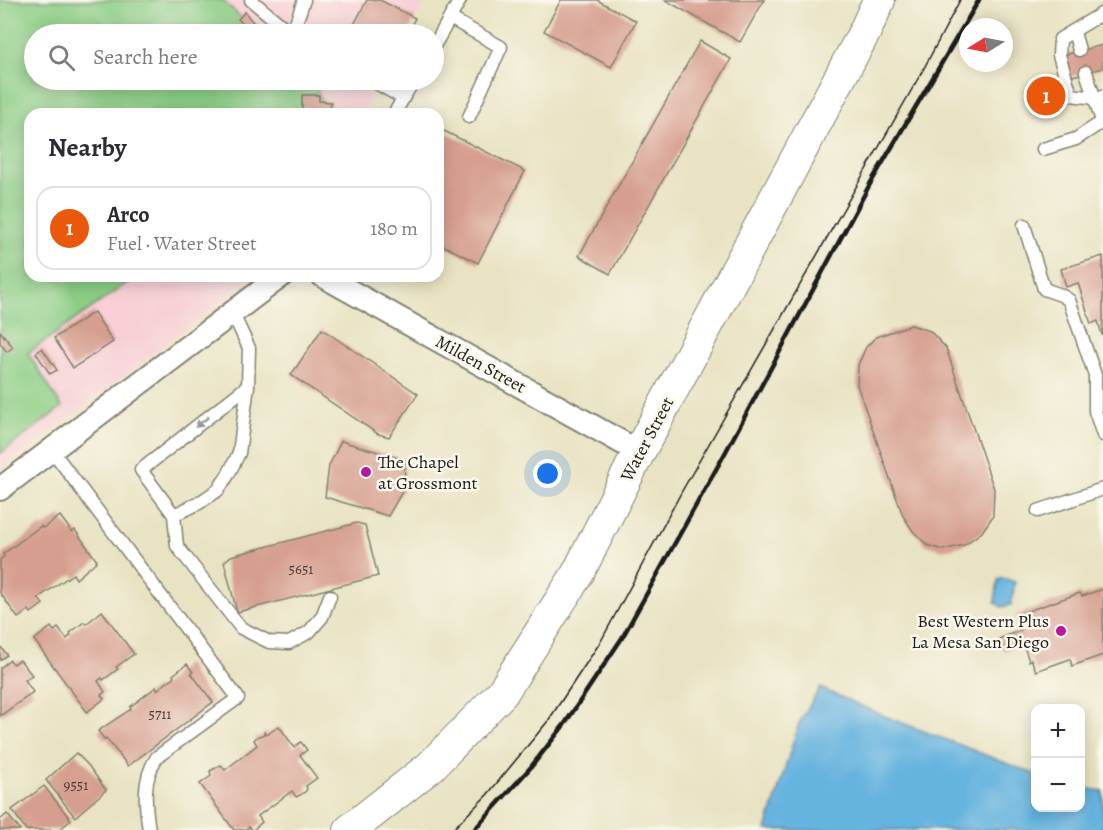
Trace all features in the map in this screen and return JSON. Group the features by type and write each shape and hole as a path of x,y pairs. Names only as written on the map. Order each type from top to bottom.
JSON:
{"street":[{"name":"Water Street","path":"350,830 430,767 502,693 578,573 639,452 859,42 879,0"},
{"path":"0,489 273,282"},
{"name":"Milden Street","path":"334,282 639,452"}],"lane":[{"path":"251,0 280,24"},
{"path":"296,24 304,0"},
{"path":"444,28 459,2"},
{"path":"1099,97 1071,95 1059,55 1060,39 1103,13"},
{"path":"450,18 501,46 469,117"},
{"path":"1074,32 1079,50"},
{"path":"1042,149 1076,138 1103,123 1099,97 1086,72"},
{"path":"389,90 403,98"},
{"path":"397,108 408,90"},
{"path":"1024,225 1044,289 1069,300 1095,375 1103,435"},
{"path":"174,515 200,503 218,490 239,453 248,386 249,348 232,312"},
{"path":"248,386 141,470 174,515 177,546 242,628 268,642 290,643 309,632 322,617 330,596"},
{"path":"51,449 238,698 157,757 150,767 147,779 146,813 149,830"},
{"path":"1038,511 1103,489"}],"shaded area":[{"path":"0,0 426,0 413,24 24,24 24,90 375,90 365,108 24,108 24,282 246,282 0,471"}],"green space":[{"path":"0,0 222,0 248,24 24,24 24,90 317,90 325,108 24,108 24,282 129,282 28,353 62,407 0,454"}],"water":[{"path":"1003,578 1015,582 1011,605 1002,607 995,602 998,580"},
{"path":"820,688 887,717 1031,772 1031,812 1085,812 1085,789 1103,791 1103,830 766,830 799,723"}],"building":[{"path":"367,0 380,0 415,18 412,24 354,24"},
{"path":"561,0 597,0 636,21 611,67 544,31"},
{"path":"665,0 764,0 740,42"},
{"path":"245,12 255,24 243,24 238,19"},
{"path":"700,41 731,59 610,274 579,256"},
{"path":"1103,45 1103,68 1065,78 1060,56"},
{"path":"302,95 319,95 319,101 331,102 330,108 302,108"},
{"path":"444,131 525,171 478,263 444,246"},
{"path":"1103,256 1102,335 1098,321 1091,324 1078,283 1066,287 1061,269"},
{"path":"94,312 113,342 73,368 54,338"},
{"path":"911,325 930,331 946,348 994,489 993,516 982,532 964,545 943,550 927,545 913,531 903,516 857,385 858,365 866,347 876,337"},
{"path":"322,329 418,394 389,437 378,434 291,375"},
{"path":"0,331 13,347 7,352 0,343"},
{"path":"42,348 57,370 50,374 36,353"},
{"path":"341,441 405,460 404,488 388,516 325,497 329,466"},
{"path":"60,516 72,532 75,530 97,561 76,579 73,574 38,598 43,604 31,613 29,610 18,618 0,593 0,560 3,554 41,526 43,528"},
{"path":"357,523 365,525 378,576 237,612 224,562 231,556"},
{"name":"Best Western Plus La Mesa San Diego","path":"1103,589 1103,655 1072,666 1070,659 1036,671 1031,659 1029,661 1023,644 1004,651 999,639 1021,630 1016,615 1080,593 1082,596"},
{"path":"102,611 134,654 116,667 118,669 98,681 105,692 101,695 104,699 87,712 34,640 51,627 54,631 58,628 67,639 70,633"},
{"path":"0,646 7,655 0,660"},
{"path":"10,660 13,664 20,660 32,675 25,680 33,692 0,716 0,668"},
{"path":"187,664 213,702 128,766 98,731 131,709 130,707 156,687 157,690"},
{"path":"279,726 294,747 301,742 307,750 300,755 317,778 306,786 306,791 300,795 296,797 292,791 258,816 262,822 253,830 249,827 245,830 234,830 200,784 211,776 210,771 221,765 225,770 257,745 254,740 257,737 264,732 268,734"},
{"path":"76,753 106,790 75,817 46,780"},
{"path":"44,786 71,820 59,830 26,830 12,810"},
{"path":"7,814 20,830 0,830 0,820"}],"tram line":[{"path":"452,830 487,795 548,721 601,641 682,491 923,70 960,0"}],"railway":[{"path":"474,830 531,767 564,725 622,638 870,184 979,0"}],"place":[{"name":"Arco","path":"1046,96"},
{"name":"The Chapel at Grossmont","path":"366,472"},
{"name":"Best Western Plus La Mesa San Diego","path":"1061,631"}]}
